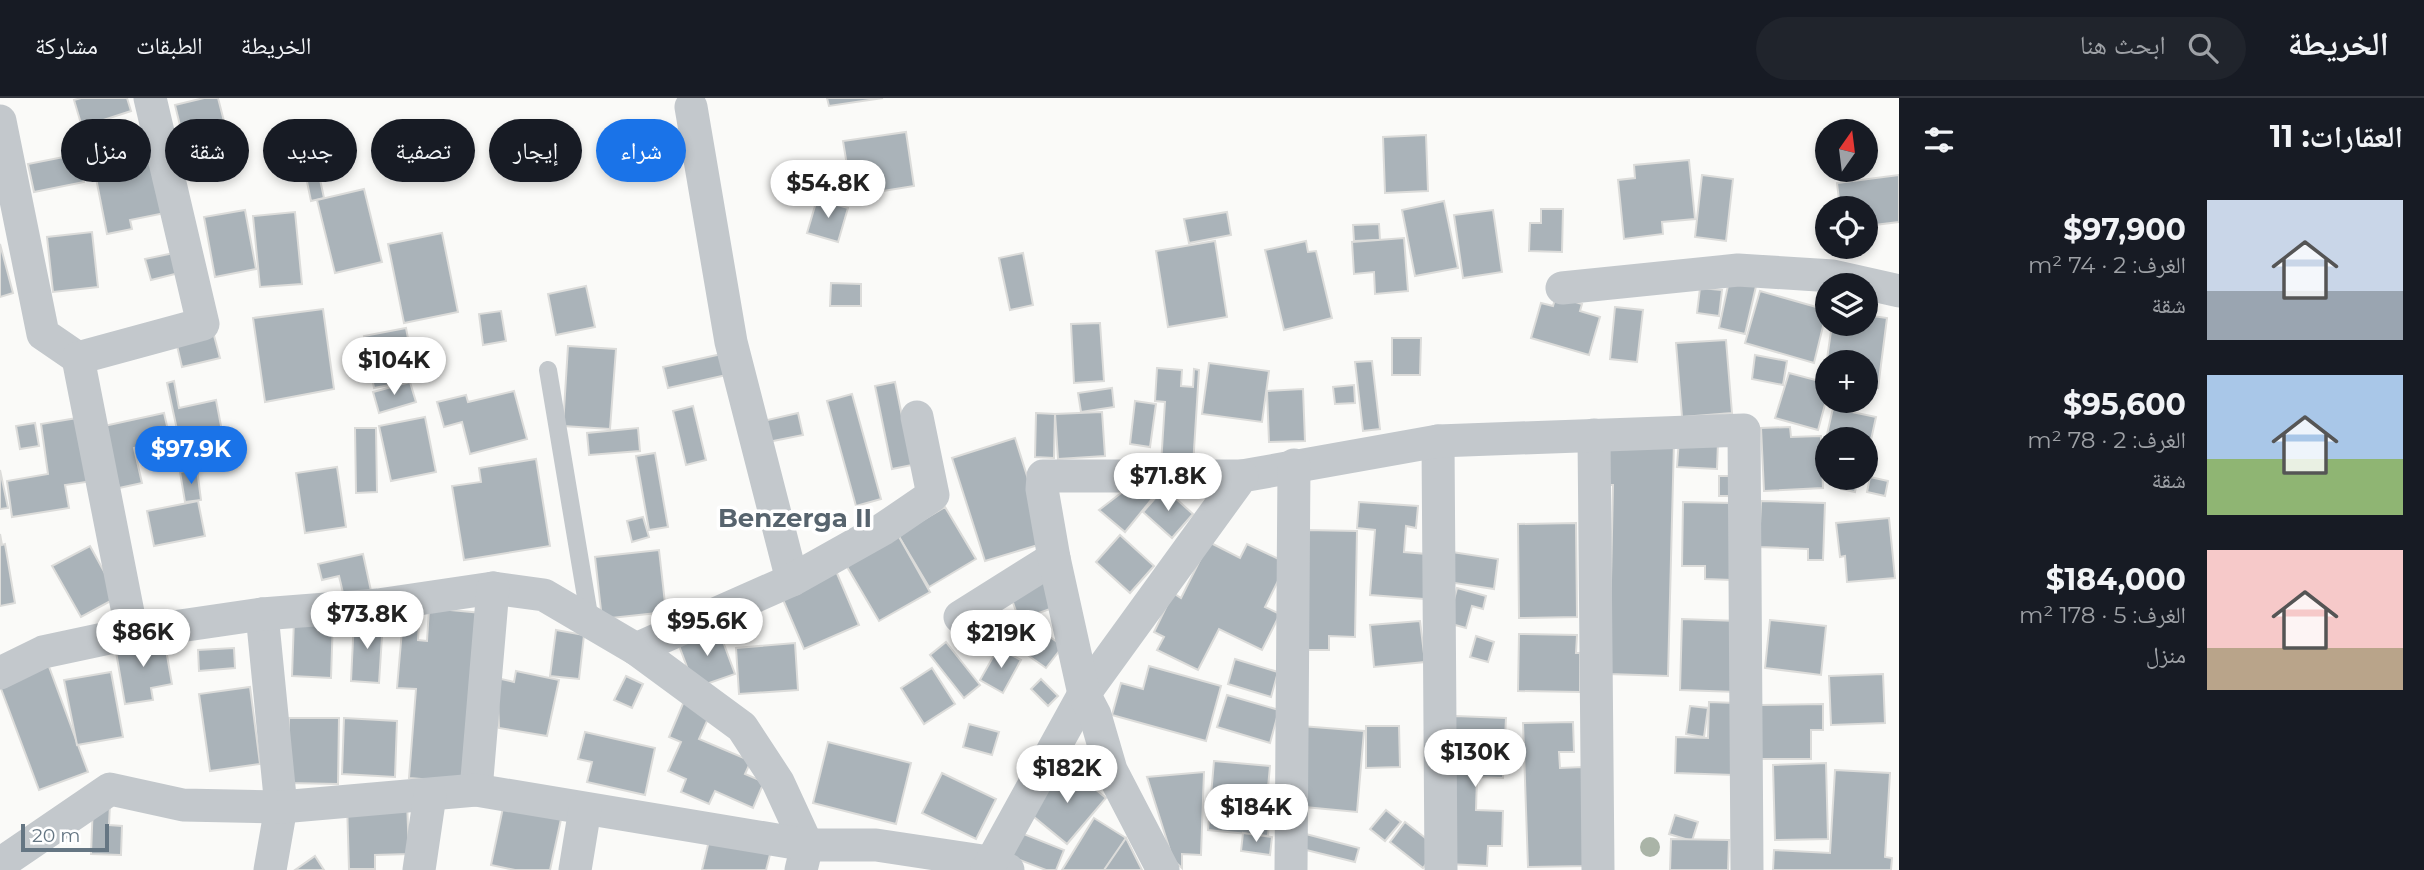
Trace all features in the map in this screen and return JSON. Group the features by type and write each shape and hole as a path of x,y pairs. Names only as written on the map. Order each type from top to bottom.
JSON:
{"street":[{"path":"78,358 203,324 150,98"},
{"path":"691,107 731,342 792,580"},
{"path":"0,121 43,334 78,358 132,633"},
{"path":"1562,288 1738,270 1833,276 1899,291"},
{"path":"636,649 792,580 883,529 933,495 917,416"},
{"path":"1163,870 1111,771 1095,715 1084,694 1054,558 1042,489 1043,476 1242,476 1438,441 1744,430 1747,870"},
{"path":"1594,435 1598,870"},
{"path":"1438,441 1441,870"},
{"path":"1290,870 1294,465"},
{"path":"0,864 110,789 183,805 281,807 476,790 585,809 804,858 876,845 995,867 1084,694 1242,476"},
{"path":"960,617 1054,558"},
{"path":"0,673 43,652 132,633 261,614 378,606 493,588 544,595 636,649 742,727 778,782 804,858"},
{"path":"476,790 493,588"},
{"path":"261,614 281,807 270,870"},
{"path":"419,870 430,795"},
{"path":"575,870 585,809"}],"lane":[{"path":"548,370 590,621"}],"building":[{"path":"127,98 131,111 106,119 80,119 74,100"},
{"path":"204,98 218,98 223,119 178,119 175,105"},
{"path":"827,98 883,98 829,106"},
{"path":"906,132 914,186 852,196 843,141"},
{"path":"1426,135 1428,191 1385,193 1383,137"},
{"path":"61,158 61,182 84,182 34,192 28,164"},
{"path":"1689,160 1695,219 1662,222 1663,234 1624,239 1618,180 1635,178 1634,165"},
{"path":"155,161 165,213 130,220 132,229 107,234 97,182 151,182 151,162"},
{"path":"1702,175 1733,179 1726,241 1695,237"},
{"path":"1899,175 1899,222 1878,225 1878,196 1839,196 1837,183 1878,182 1878,178"},
{"path":"307,182 321,182 324,198 311,201"},
{"path":"364,189 382,262 335,273 317,200"},
{"path":"817,199 848,208 838,242 807,233"},
{"path":"1444,201 1458,268 1415,276 1402,210"},
{"path":"1541,209 1563,209 1562,252 1529,251 1530,223 1541,223"},
{"path":"245,210 256,269 215,277 204,217"},
{"path":"1493,210 1502,272 1463,278 1454,215"},
{"path":"295,212 302,284 260,287 253,216"},
{"path":"1227,212 1231,235 1189,243 1184,219"},
{"path":"1379,224 1380,240 1354,241 1353,225"},
{"path":"92,232 98,287 53,292 47,237"},
{"path":"442,233 458,312 404,323 388,244"},
{"path":"1404,238 1408,291 1375,294 1374,272 1354,274 1352,242"},
{"path":"1215,241 1227,317 1168,327 1156,251"},
{"path":"1306,241 1308,252 1316,251 1332,318 1284,330 1265,250"},
{"path":"0,244 13,293 0,297"},
{"path":"174,253 179,273 151,280 145,259"},
{"path":"1023,253 1033,305 1010,310 999,258"},
{"path":"1730,276 1757,282 1745,334 1719,328"},
{"path":"831,283 861,284 861,306 830,306"},
{"path":"586,286 595,327 556,335 548,294"},
{"path":"1700,288 1722,290 1719,316 1697,313"},
{"path":"1760,291 1815,307 1815,336 1821,336 1815,350 1814,363 1745,343"},
{"path":"1556,296 1582,304 1580,311 1600,317 1589,355 1531,338 1541,303 1553,306"},
{"path":"1615,307 1643,310 1637,362 1610,359"},
{"path":"323,309 334,389 265,402 253,318"},
{"path":"501,311 506,341 483,345 479,314"},
{"path":"1878,317 1887,318 1878,388 1878,350 1828,350 1830,336 1878,336"},
{"path":"1100,323 1104,381 1074,383 1071,324"},
{"path":"212,328 220,358 182,367 175,337"},
{"path":"406,328 416,380 374,388 364,336"},
{"path":"1392,338 1421,338 1420,375 1392,375"},
{"path":"1726,340 1732,413 1682,417 1676,343"},
{"path":"568,346 616,349 610,429 563,426"},
{"path":"726,353 731,374 668,388 663,367"},
{"path":"1755,355 1787,361 1783,385 1752,379"},
{"path":"1372,361 1380,429 1363,431 1355,362"},
{"path":"1209,363 1269,371 1262,422 1202,414"},
{"path":"1157,368 1182,370 1181,386 1193,387 1194,369 1199,370 1193,466 1161,464 1165,402 1155,401"},
{"path":"1789,373 1815,380 1815,413 1823,413 1819,427 1815,429 1775,418"},
{"path":"174,381 179,408 216,400 222,431 210,433 216,460 206,462 203,449 182,453 167,383"},
{"path":"410,382 416,402 379,413 373,392"},
{"path":"895,382 912,465 892,469 875,386"},
{"path":"1354,385 1355,403 1335,404 1333,387"},
{"path":"1112,388 1114,407 1081,412 1078,393"},
{"path":"1303,389 1305,441 1269,442 1267,391"},
{"path":"514,391 527,439 470,454 462,422 444,427 437,402 466,395 468,402"},
{"path":"852,394 881,499 856,506 827,401"},
{"path":"1135,401 1156,404 1150,447 1130,444"},
{"path":"693,406 706,460 686,465 673,411"},
{"path":"1102,412 1105,456 1058,459 1055,414"},
{"path":"164,413 170,439 134,448 142,483 119,488 104,426"},
{"path":"798,413 803,435 768,442 763,421"},
{"path":"1036,413 1055,414 1054,458 1035,457"},
{"path":"1832,413 1857,413 1876,417 1874,427 1829,427"},
{"path":"83,417 93,481 65,485 69,508 12,517 7,481 48,474 41,424"},
{"path":"425,417 436,472 391,481 379,426"},
{"path":"35,423 39,446 20,449 16,426"},
{"path":"1790,427 1791,437 1815,436 1815,488 1764,491 1761,428"},
{"path":"355,428 376,428 377,492 356,493"},
{"path":"638,428 640,451 589,455 587,433"},
{"path":"1015,438 1048,542 985,561 952,458"},
{"path":"1679,439 1718,442 1717,469 1677,467"},
{"path":"1609,440 1674,441 1668,676 1609,674 1613,485 1609,485"},
{"path":"655,453 668,527 649,530 636,456"},
{"path":"536,459 550,546 464,560 452,486 481,482 479,468"},
{"path":"337,467 346,527 305,533 296,473"},
{"path":"197,469 201,500 185,502 180,472"},
{"path":"0,470 8,508 0,509"},
{"path":"1719,476 1736,476 1735,496 1719,496"},
{"path":"1878,479 1888,481 1885,496 1867,492 1878,490"},
{"path":"1138,480 1156,494 1125,532 1099,510"},
{"path":"1164,488 1193,514 1172,538 1143,512"},
{"path":"198,501 205,536 154,546 147,511"},
{"path":"1761,501 1825,503 1823,560 1808,560 1808,549 1759,547"},
{"path":"1359,502 1418,506 1416,528 1406,526 1404,552 1427,554 1424,599 1370,595 1375,530 1357,528"},
{"path":"1683,502 1733,503 1732,580 1705,579 1705,566 1682,566"},
{"path":"945,507 976,559 929,587 898,535"},
{"path":"643,517 649,537 632,542 627,521"},
{"path":"1889,518 1895,578 1847,582 1845,556 1840,557 1836,523"},
{"path":"1576,523 1577,617 1519,618 1518,524"},
{"path":"1306,530 1357,531 1355,637 1329,636 1329,650 1303,650"},
{"path":"0,534 2,545 5,544 15,603 0,606"},
{"path":"898,535 930,592 879,621 846,565"},
{"path":"1120,535 1154,566 1130,593 1096,562"},
{"path":"1209,542 1240,558 1247,544 1287,563 1265,607 1280,614 1262,650 1219,629 1198,670 1157,650 1164,637 1154,632 1173,593 1181,598"},
{"path":"90,546 118,597 81,617 52,566"},
{"path":"659,550 666,612 602,619 595,557"},
{"path":"1452,552 1498,559 1494,589 1448,582"},
{"path":"363,554 373,600 346,606 339,576 322,580 318,564"},
{"path":"836,571 859,625 804,649 781,595"},
{"path":"1043,580 1053,608 1019,620 1009,591"},
{"path":"1457,588 1486,596 1483,609 1472,606 1466,628 1448,623"},
{"path":"404,607 420,609 418,640 427,641 429,608 482,613 469,783 409,778 416,689 397,688"},
{"path":"294,619 333,620 331,678 292,676"},
{"path":"354,619 383,621 379,683 351,681"},
{"path":"1682,619 1739,621 1737,692 1680,690"},
{"path":"1770,620 1826,626 1821,675 1765,668"},
{"path":"1420,621 1425,662 1374,667 1370,625"},
{"path":"1028,622 1063,646 1046,668 1013,645"},
{"path":"718,628 735,674 695,688 678,643"},
{"path":"556,630 584,635 579,679 550,676"},
{"path":"1519,634 1577,635 1580,692 1518,691"},
{"path":"1476,636 1494,642 1488,662 1470,657"},
{"path":"164,638 172,684 151,688 153,700 125,704 115,646"},
{"path":"946,642 980,685 964,698 930,655"},
{"path":"795,643 798,690 739,694 736,648"},
{"path":"234,648 235,668 199,671 198,650"},
{"path":"998,648 1021,660 1003,693 980,680"},
{"path":"1235,659 1278,672 1271,697 1228,684"},
{"path":"48,664 88,772 39,790 0,686"},
{"path":"1149,666 1221,686 1206,741 1112,715 1121,683 1143,689"},
{"path":"932,668 955,704 924,724 901,688"},
{"path":"516,671 559,680 547,736 499,728 497,678 514,682"},
{"path":"111,672 123,737 77,745 64,680"},
{"path":"1883,674 1885,723 1831,725 1829,676"},
{"path":"626,676 643,684 632,708 614,700"},
{"path":"1041,679 1058,696 1048,706 1031,689"},
{"path":"250,687 260,764 210,771 199,694"},
{"path":"1227,695 1279,710 1270,743 1217,727"},
{"path":"684,701 711,712 699,739 751,761 745,774 764,782 753,808 715,791 709,804 681,792 686,779 668,771 681,742 669,737"},
{"path":"1709,702 1736,703 1734,775 1675,773 1676,737 1708,738"},
{"path":"1823,704 1823,730 1811,730 1811,759 1761,759 1760,705"},
{"path":"1690,706 1708,708 1704,737 1686,734"},
{"path":"1455,716 1506,718 1503,778 1477,777 1476,810 1503,811 1502,846 1488,846 1487,866 1448,864"},
{"path":"289,718 339,718 338,784 288,783"},
{"path":"344,718 397,721 395,777 342,774"},
{"path":"1573,722 1574,752 1559,752 1560,768 1583,767 1586,866 1528,867 1523,723"},
{"path":"969,724 999,732 992,755 963,747"},
{"path":"1301,726 1364,731 1357,812 1294,806"},
{"path":"1366,726 1399,726 1400,767 1366,768"},
{"path":"585,732 655,748 645,795 587,782 592,762 578,759"},
{"path":"828,742 911,763 896,824 813,803"},
{"path":"1214,761 1270,766 1266,809 1270,809 1268,836 1208,830"},
{"path":"1826,763 1828,839 1775,840 1773,765"},
{"path":"1067,766 1106,798 1067,844 1028,812"},
{"path":"1835,770 1890,773 1885,857 1892,858 1891,870 1773,870 1774,850 1830,853"},
{"path":"1204,772 1201,855 1182,854 1182,868 1173,860 1147,777"},
{"path":"942,773 996,799 976,839 922,813"},
{"path":"505,798 563,810 550,870 515,870 491,865"},
{"path":"407,801 409,854 375,855 375,869 349,869 347,803"},
{"path":"93,803 110,804 109,825 122,826 121,855 91,854"},
{"path":"1386,810 1401,822 1385,841 1370,829"},
{"path":"1675,815 1698,822 1692,841 1669,834"},
{"path":"1094,818 1126,838 1106,870 1062,870"},
{"path":"1405,822 1438,848 1423,868 1390,842"},
{"path":"712,828 773,843 766,870 702,870"},
{"path":"1016,831 1064,850 1056,870 1046,870 1007,855"},
{"path":"1243,833 1272,837 1270,855 1241,851"},
{"path":"1302,833 1359,848 1355,862 1298,848"},
{"path":"1126,838 1142,870 1104,870"},
{"path":"1671,839 1729,840 1728,870 1670,870"},
{"path":"315,856 324,870 295,870"}],"district":[{"name":"Benzerga II","path":"795,518"}]}
